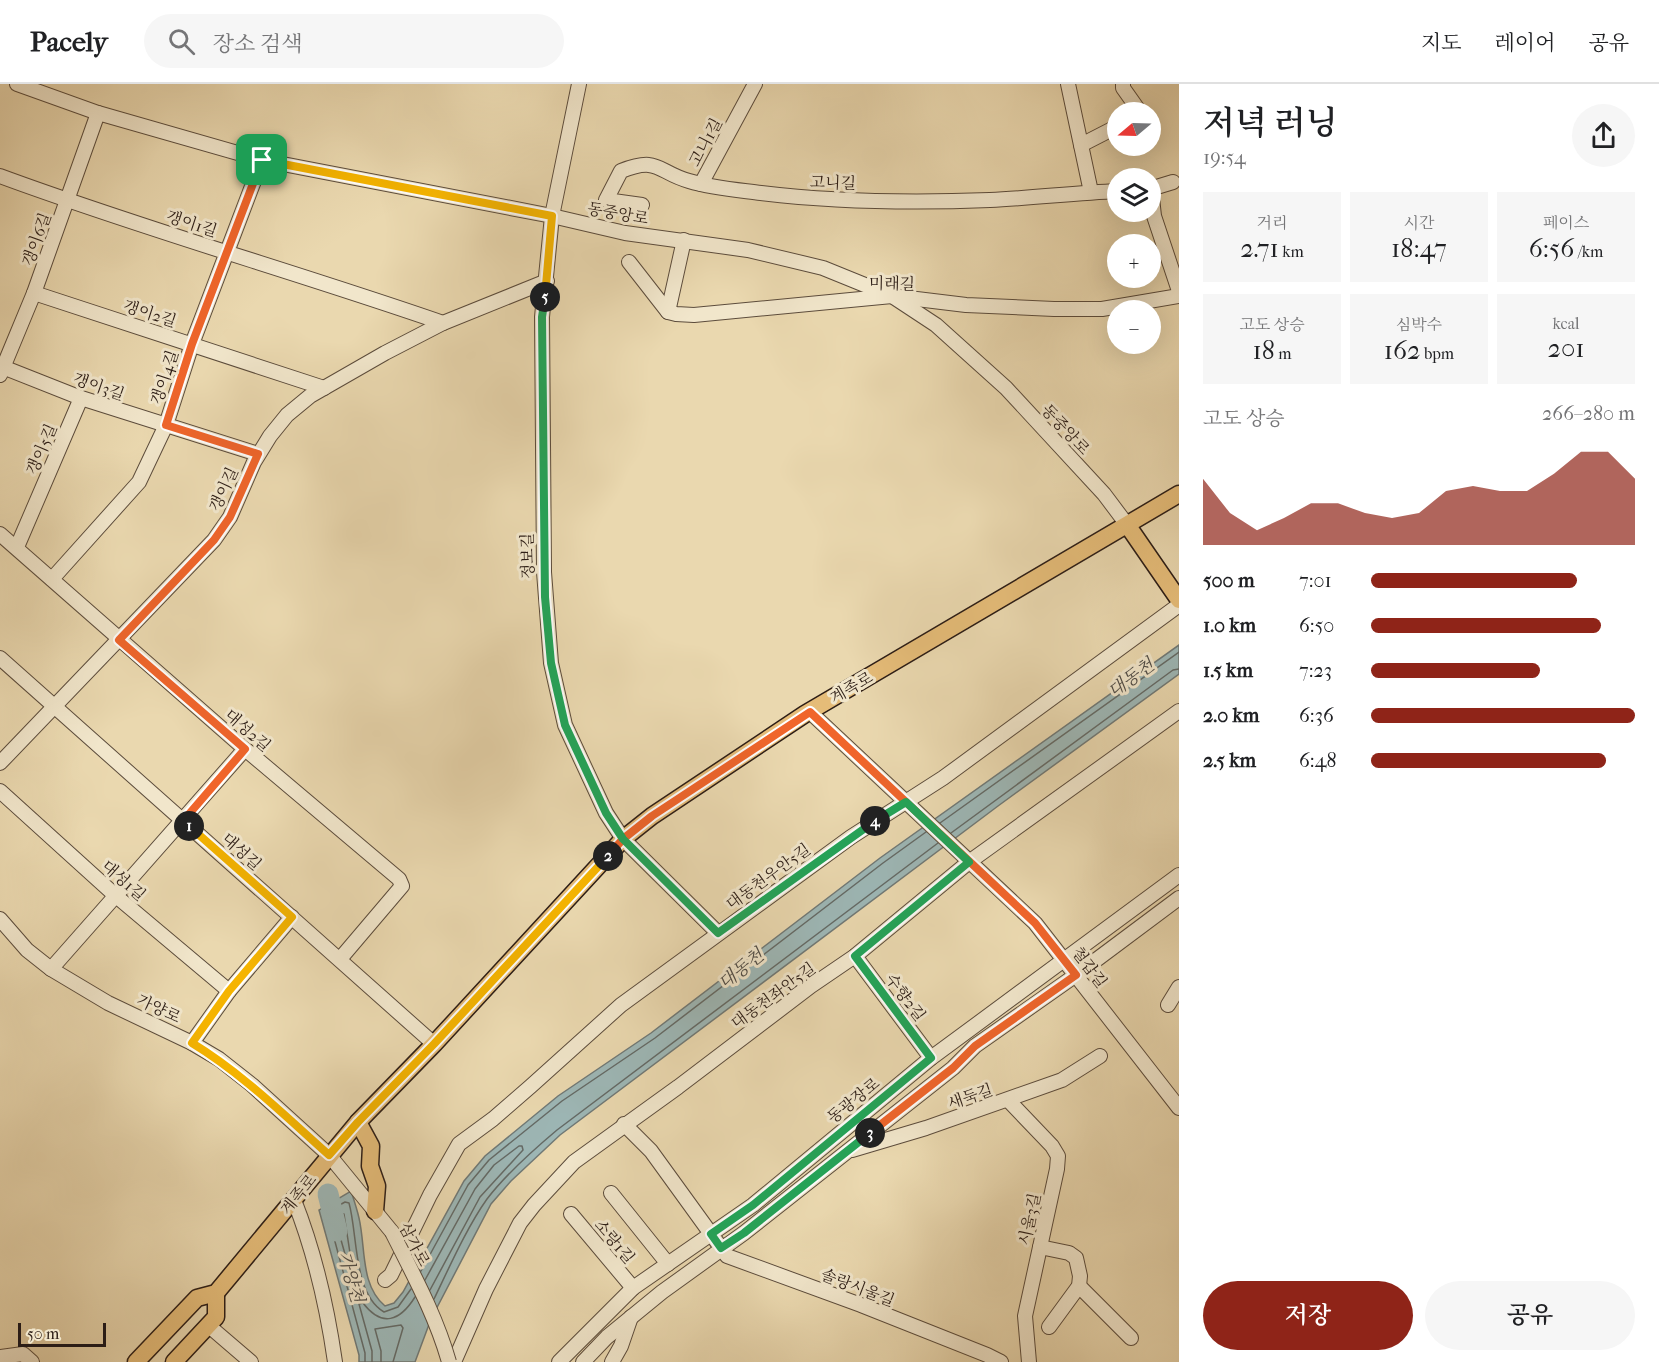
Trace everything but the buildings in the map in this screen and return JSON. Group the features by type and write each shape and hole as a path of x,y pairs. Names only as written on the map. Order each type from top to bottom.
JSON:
{"main road":[{"name":"계족로","path":"136,1362 197,1298 216,1293 358,1122 434,1044 623,839 652,816 810,712 1179,494"},
{"path":"1128,526 1179,600"},
{"path":"358,1122 371,1146 370,1166 377,1186 375,1211"},
{"path":"174,1362 216,1317 216,1293"}],"street":[{"name":"동중앙로","path":"17,84 98,113 262,160 552,216 625,233 748,250 823,268 892,296 936,325 1006,388 1104,494 1128,526"},
{"name":"정보길","path":"579,84 552,216 542,317 543,561 548,642 565,725 606,813 623,839 718,933"},
{"name":"고니1길","path":"701,184 755,84"},
{"path":"1068,84 1091,192"},
{"path":"1123,84 1123,88 1133,102"},
{"name":"갱이6길","path":"1,370 34,293 98,113"},
{"path":"1081,145 1107,132"},
{"name":"갱이4길","path":"52,579 139,482 166,425 192,344 262,160"},
{"name":"고니길","path":"642,205 606,200 621,171 639,164 661,167 687,181 701,184 817,199 990,200 1107,191"},
{"name":"갱이1길","path":"0,176 68,201 443,323"},
{"path":"1161,186 1173,182"},
{"path":"1156,222 1179,291"},
{"path":"668,312 684,240"},
{"path":"629,262 668,312"},
{"name":"갱이길","path":"54,706 214,540 230,517 258,454 287,415 324,388 443,323 547,281"},
{"name":"갱이2길","path":"34,293 324,388"},
{"name":"미래길","path":"668,312 694,315 892,296 966,305 1101,309 1179,296"},
{"name":"갱이3길","path":"1,370 258,454"},
{"name":"갱이5길","path":"17,547 81,398"},
{"name":"대성2길","path":"0,534 245,749 399,879 402,886 340,959"},
{"name":"대동천우안5길","path":"385,1280 391,1275 430,1195 459,1144 524,1093 621,1005 851,837 908,804 1179,604"},
{"name":"대성길","path":"0,658 434,1044"},
{"path":"0,764 54,706"},
{"name":"대동천좌안5길","path":"454,1362 486,1289 520,1223 574,1162 811,986 855,956 966,860 1179,711"},
{"path":"810,712 908,804"},
{"path":"51,969 245,749"},
{"name":"대성1길","path":"0,791 116,896 229,991"},
{"name":"철갑길","path":"908,804 1035,923 1179,1108"},
{"name":"동광장로","path":"559,1362 633,1288 753,1205 931,1058 1179,875"},
{"path":"582,1362 607,1337 721,1248 744,1233 953,1068 975,1046 1076,975 1179,898"},
{"path":"192,1043 229,991 292,917"},
{"name":"가양로","path":"0,919 27,950 51,969 108,1003 192,1043 219,1059 252,1085 329,1155"},
{"name":"수향2길","path":"855,956 931,1058"},
{"path":"1168,1005 1179,987"},
{"name":"새둑길","path":"845,1153 926,1128 1062,1080 1100,1056"},
{"name":"시울3길","path":"1008,1100 1052,1146 1058,1156 1025,1317 1029,1362"},
{"name":"솔랑시울길","path":"624,1124 651,1151 727,1256 871,1309 1001,1362"},
{"name":"삼가로","path":"329,1155 392,1232 425,1298 443,1340 449,1362"},
{"path":"611,1193 668,1264"},
{"path":"294,1200 308,1235 325,1301 335,1362"},
{"name":"소랑1길","path":"571,1215 633,1288"},
{"path":"1040,1247 1069,1253 1076,1258 1080,1276 1079,1286 1048,1327"},
{"path":"1079,1286 1131,1338"},
{"path":"612,1362 632,1317"},
{"path":"209,1326 251,1362"},
{"path":"0,1357 23,1354 32,1362"}],"water":[{"name":"대동천","path":"1179,645 1179,674 998,806 560,1135 511,1181 491,1204 431,1319 415,1362 359,1362 319,1210 351,1191 359,1218 365,1265 371,1288 385,1306 394,1303 403,1292 464,1181 485,1156 558,1096 651,1033 880,858"}],"waterway":[{"name":"가양천","path":"328,1194 337,1231"}],"route":[{"path":"262,160 192,344 166,425 258,454 230,517 214,540 119,640 245,749 183,821 292,917 229,991 192,1043 219,1059 252,1085 329,1155 623,839 652,816 810,712 911,806 969,862 1035,923 1076,975 975,1046 953,1068 744,1233 721,1248 711,1234 753,1205 931,1058 855,956 969,862 906,802 851,837 718,933 623,839 606,813 565,725 548,642 542,482 542,317 552,216 262,160"}]}
